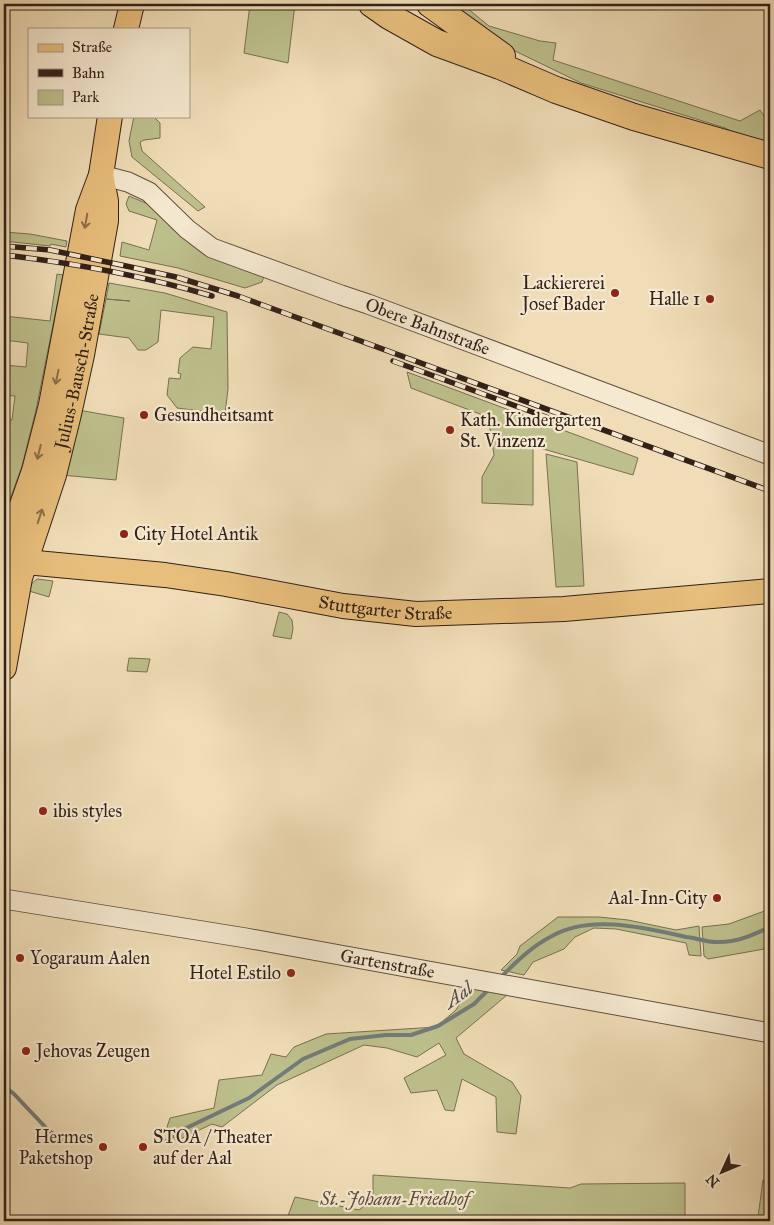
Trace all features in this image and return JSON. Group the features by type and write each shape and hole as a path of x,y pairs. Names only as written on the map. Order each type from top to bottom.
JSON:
{"highway":[{"path":"387,8 439,24 556,90"},
{"path":"439,24 500,66 556,90 634,117 770,156"}],"main road":[{"path":"126,28 132,4"},
{"name":"Julius-Bausch-Straße","path":"4,668 17,589 11,560 54,475 82,355 106,221 106,201 101,175 110,118"},
{"name":"Stuttgarter Straße","path":"11,560 165,575 226,584 343,606 416,614 564,609 770,591"}],"street":[{"name":"Obere Bahnstraße","path":"101,175 128,182 149,192 187,230 212,248 341,296 368,304 770,455"},
{"name":"Gartenstraße","path":"4,899 246,938 770,1033"}],"green space":[{"path":"250,4 295,4 288,63 244,53"},
{"path":"443,4 462,4 489,26 540,41 556,43 553,60 740,121 760,110 770,125 770,151 725,128 581,83 513,50"},
{"path":"134,118 155,118 160,123 160,138 140,142 142,151 205,207 198,211 132,157 129,141"},
{"path":"129,196 155,207 264,276 262,282 245,288 178,268 120,256 122,242 149,250 157,220 129,211 126,204"},
{"path":"4,232 30,234 67,241 66,247 51,244 50,246 4,241"},
{"path":"57,274 63,275 36,410 22,466 4,516 4,419 12,420 15,396 4,395 4,365 26,367 28,343 4,340 4,316 50,321"},
{"path":"109,283 165,293 227,312 228,389 225,414 177,408 167,395 169,378 180,379 181,374 178,373 180,358 193,347 211,349 214,317 161,310 158,342 146,350 138,350 129,338 99,334"},
{"path":"407,372 638,458 633,475 533,446 533,505 482,503 482,477 494,455 488,417 411,388"},
{"path":"78,410 124,418 116,480 61,475"},
{"path":"546,454 577,462 584,586 556,587"},
{"path":"37,579 53,581 49,597 29,591 30,585"},
{"path":"279,612 287,614 292,620 291,639 273,636"},
{"path":"129,658 150,659 147,672 127,671"},
{"path":"770,909 770,948 708,959 704,956 702,927 729,924"},
{"path":"558,917 599,917 628,920 676,930 699,926 701,956 689,955 686,943 616,929 594,928 575,937 564,949 533,962 524,975 501,970 517,954 520,946"},
{"path":"470,986 507,995 456,1038 464,1054 512,1082 521,1096 516,1134 497,1132 496,1097 462,1079 454,1111 445,1110 437,1090 411,1093 404,1078 446,1055 439,1043 417,1057 387,1048 364,1045 277,1085 222,1127 212,1124 176,1141 167,1127 170,1118 214,1108 219,1080 262,1075 271,1054 286,1057 294,1047 326,1034 436,1027 456,1010"},
{"name":"St.-Johann-Friedhof","path":"373,1175 570,1188 581,1184 685,1183 685,1221 286,1221 295,1197 359,1210 373,1199"},
{"path":"763,1180 770,1180 770,1220 758,1217"}],"waterway":[{"name":"Aal","path":"499,979 524,955 545,940 567,929 601,924 618,925 705,941 723,942 751,936 770,927"},
{"name":"Aal","path":"166,1141 180,1131 249,1098 303,1059 350,1039 386,1035 411,1035 438,1026 474,1004 489,989"},
{"name":"Aal","path":"4,1086 49,1131 67,1143"}],"railway":[{"path":"4,246 50,250 126,266 176,277 238,296 770,491"},
{"path":"4,255 109,271 161,282 212,296"},
{"path":"393,361 557,421"}],"place":[{"name":"Lackiererei Josef Bader","path":"615,293"},
{"name":"Halle 1","path":"710,299"},
{"name":"Gesundheitsamt","path":"144,415"},
{"name":"Kath. Kindergarten St. Vinzenz","path":"450,430"},
{"name":"City Hotel Antik","path":"124,534"},
{"name":"ibis styles","path":"43,811"},
{"name":"Aal-Inn-City","path":"717,898"},
{"name":"Yogaraum Aalen","path":"20,958"},
{"name":"Hotel Estilo","path":"291,973"},
{"name":"Jehovas Zeugen","path":"26,1051"},
{"name":"Hermes Paketshop","path":"103,1147"},
{"name":"STOA / Theater auf der Aal","path":"143,1147"}]}
